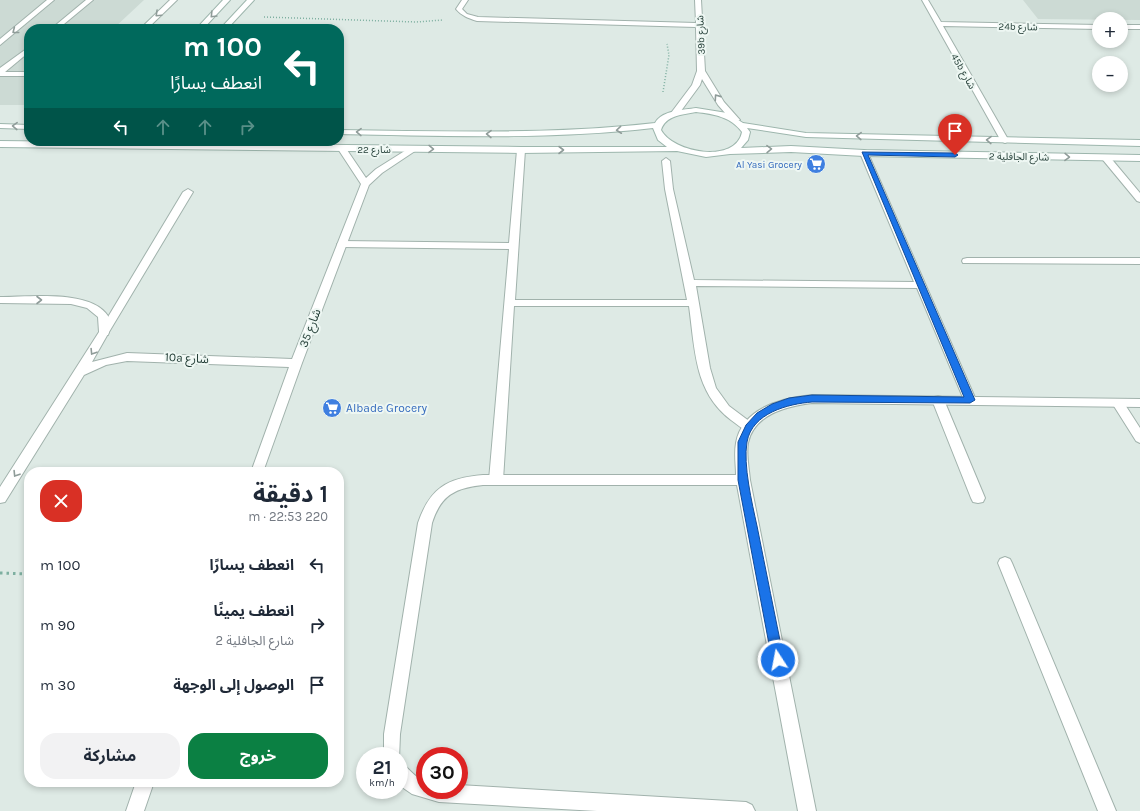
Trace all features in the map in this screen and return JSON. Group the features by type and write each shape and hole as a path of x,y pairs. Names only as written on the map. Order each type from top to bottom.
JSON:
{"street":[{"path":"0,43 51,0"},
{"path":"60,24 90,0"},
{"path":"148,24 174,0"},
{"path":"204,24 227,0"},
{"path":"228,24 250,0"},
{"path":"465,0 459,9 465,15 477,19 700,26"},
{"path":"469,0 470,8 479,14 514,19"},
{"name":"39b شارع","path":"675,113 696,85 701,71 698,0"},
{"name":"45b شارع","path":"925,0 1004,141"},
{"name":"24b شارع","path":"938,24 1092,27"},
{"path":"1128,27 1140,27"},
{"path":"0,73 24,53"},
{"name":"39b شارع","path":"701,71 721,103 739,123"},
{"path":"0,73 24,74"},
{"name":"شارع الجافلية 2","path":"675,113 707,111 718,113 739,123 773,131 806,135 1004,141 1140,143"},
{"path":"675,113 664,118 658,125 656,131 666,144 676,149"},
{"path":"730,151 740,146 746,139 746,132 739,123"},
{"name":"شارع 22","path":"344,132 548,134 622,130 658,125"},
{"path":"0,126 24,126"},
{"name":"شارع 22","path":"2,145 24,145"},
{"name":"شارع 22","path":"87,146 521,150 676,149"},
{"path":"342,149 365,184"},
{"name":"شارع 35","path":"259,467 296,363 365,184 379,171 414,149"},
{"name":"شارع الجافلية 2","path":"676,149 703,155 718,154 730,151 791,149 864,153 1140,158"},
{"path":"496,480 521,150"},
{"path":"864,153 970,400"},
{"path":"1106,158 1140,199"},
{"path":"666,161 669,189 690,283 692,304 704,368 710,389 725,410 749,427"},
{"path":"0,498 80,372 188,192"},
{"path":"342,244 514,246"},
{"path":"967,260 1140,262"},
{"path":"690,283 921,285"},
{"path":"0,300 71,300 90,305 103,316 104,332"},
{"path":"509,303 692,304"},
{"name":"10a شارع","path":"80,372 104,362 127,357 296,363"},
{"path":"807,811 743,480 742,442 749,427 760,415 775,407 793,401 812,399 970,400 1140,404"},
{"path":"938,400 978,498"},
{"path":"1118,403 1140,438"},
{"path":"392,747 392,734 429,509 437,496 451,487 466,481 743,480"},
{"path":"1005,562 1107,811"},
{"path":"408,781 416,787"},
{"path":"135,811 143,787"},
{"path":"468,795 746,811"}],"path":[{"path":"253,24 257,17 430,22 465,15"},
{"path":"642,24 642,28 666,37 669,55 662,98"},
{"path":"0,573 24,574"}],"shaded area":[{"path":"0,0 144,0 118,24 24,24 24,105 0,105"},
{"path":"1023,0 1140,0 1140,20 1128,20 1128,12 1092,12 1092,20 1038,19"}],"place":[{"name":"Al Yasi Grocery","path":"816,164"},
{"name":"Albade Grocery","path":"332,408"}],"route":[{"path":"778,660 743,480 742,442 749,427 760,415 775,407 793,401 812,399 970,400 864,153 955,155"}]}
